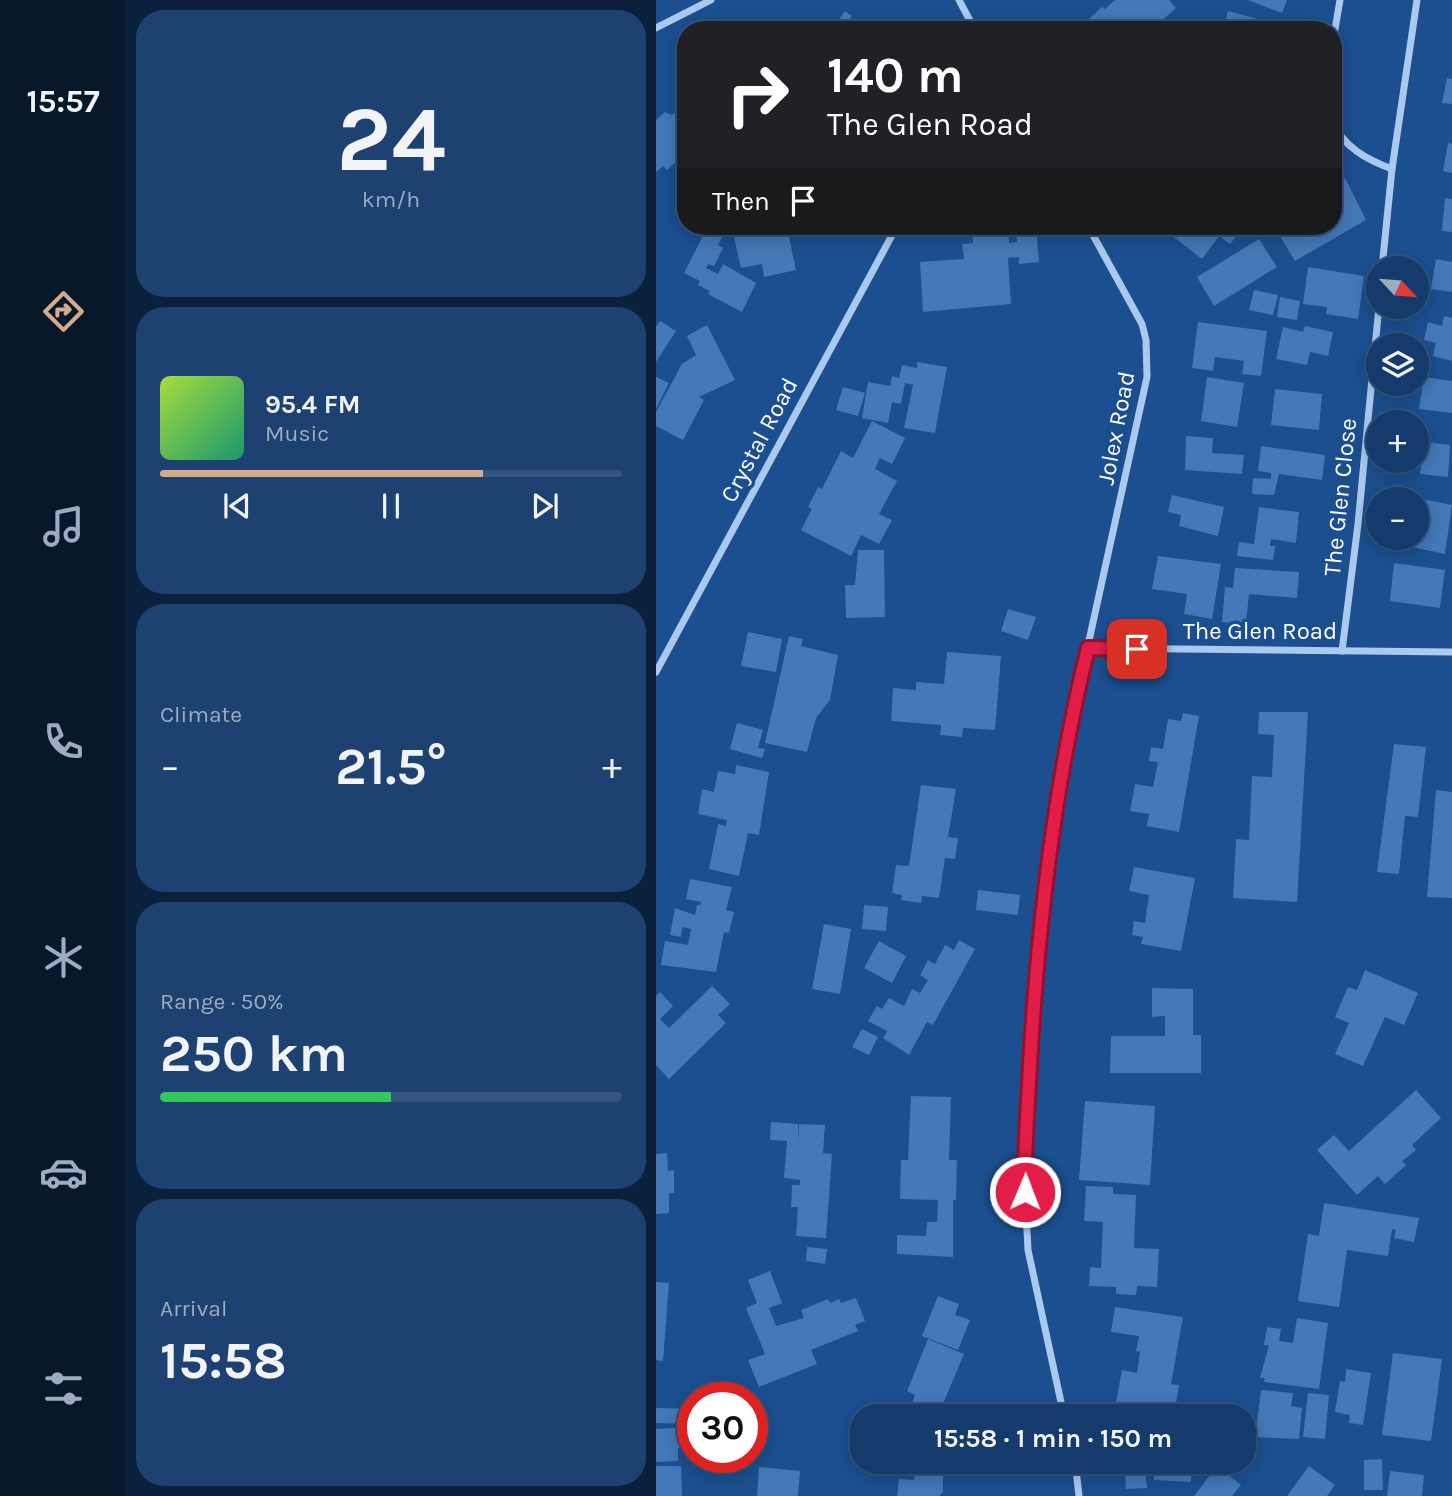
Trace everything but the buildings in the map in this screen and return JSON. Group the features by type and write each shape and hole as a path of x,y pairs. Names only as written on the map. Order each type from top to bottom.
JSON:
{"street":[{"path":"656,28 711,0"},
{"path":"959,0 970,21"},
{"path":"1336,21 1340,0"},
{"path":"1383,256 1392,169 1417,0"},
{"path":"1342,134 1349,145 1372,162 1392,169"},
{"name":"Crystal Road","path":"656,672 892,235"},
{"name":"Jolex Road","path":"1088,648 1147,377 1146,340 1135,308 1093,235"},
{"name":"The Glen Close","path":"1342,651 1358,524 1378,319"},
{"path":"1061,1404 1028,1250 1024,1174 1033,1009 1055,799 1088,648"},
{"name":"The Glen Road","path":"1088,648 1452,652"},
{"path":"1076,1474 1079,1496"}],"route":[{"path":"1025,1192 1033,1009 1055,799 1063,760 1088,648 1137,649"}]}
